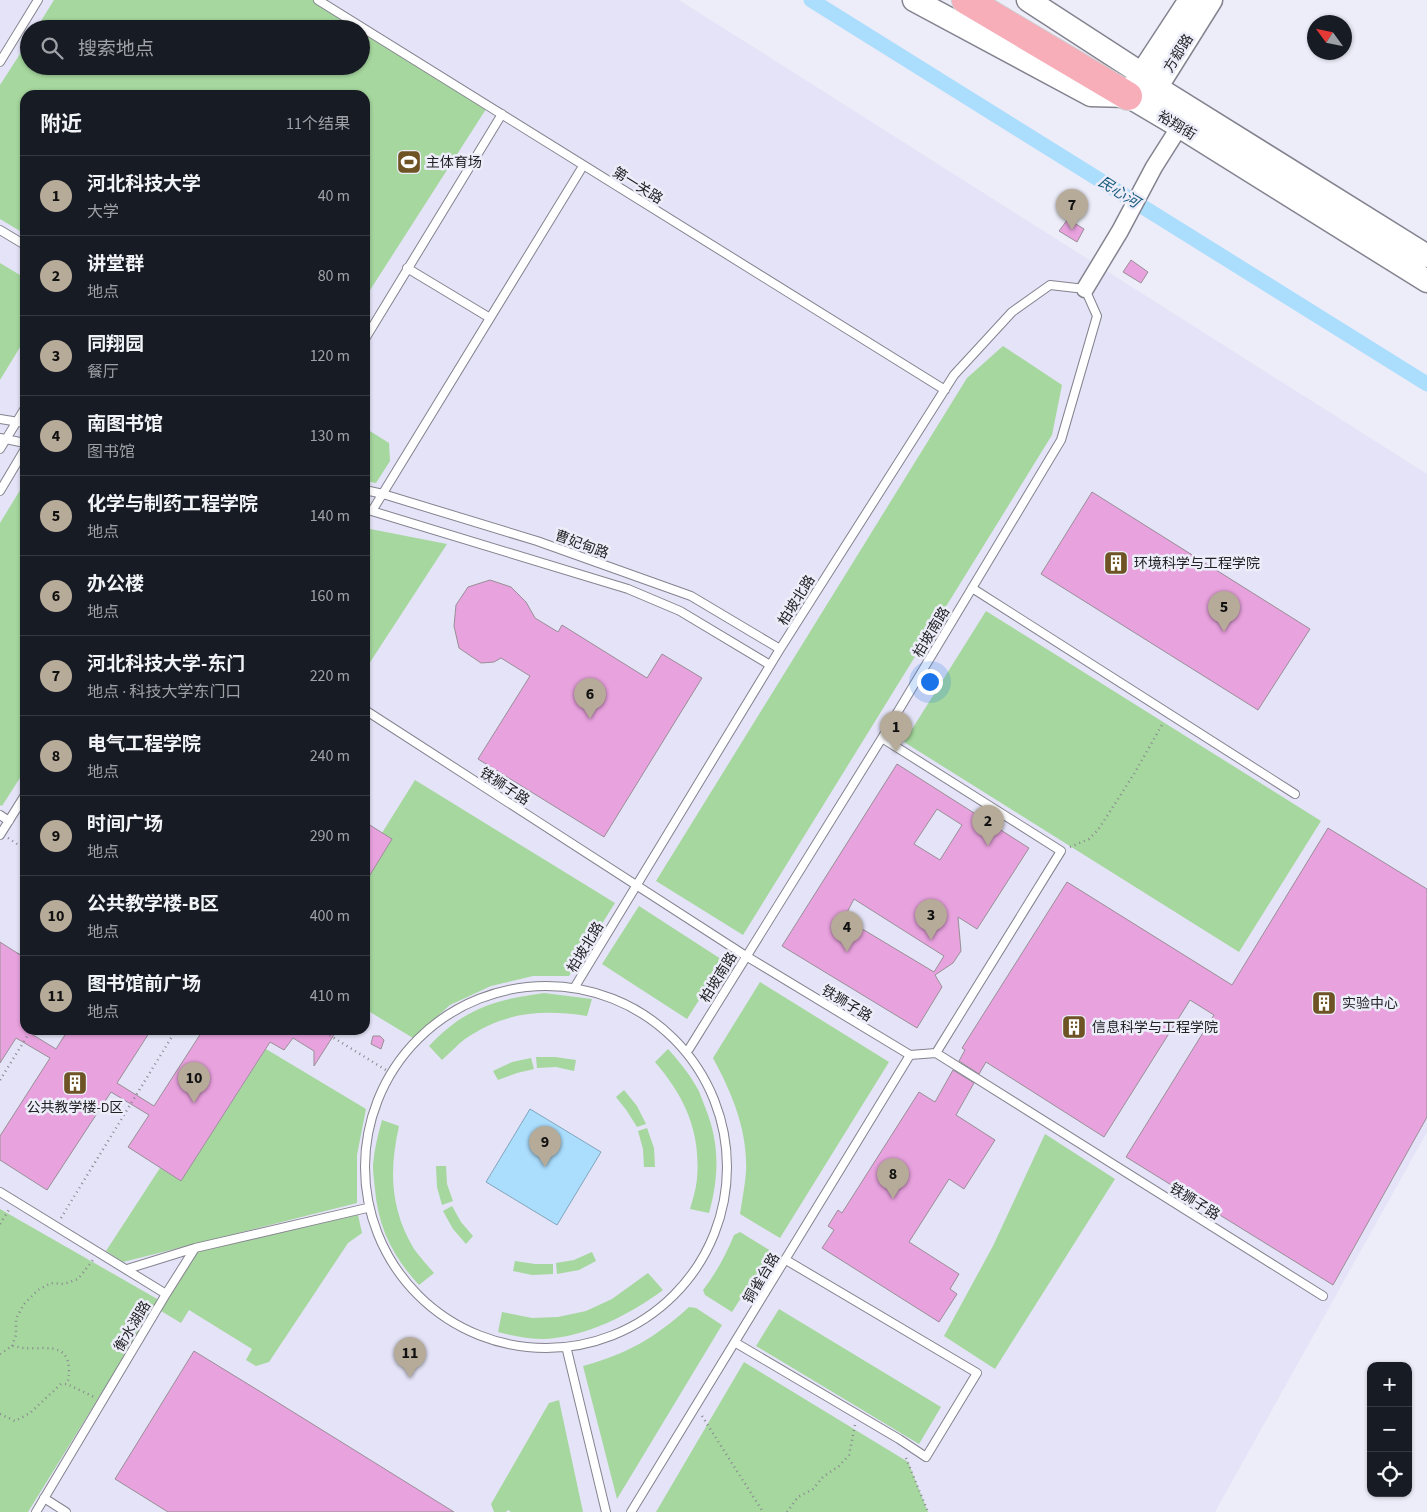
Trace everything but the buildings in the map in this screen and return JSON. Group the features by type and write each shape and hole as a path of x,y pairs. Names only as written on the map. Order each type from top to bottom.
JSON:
{"highway":[{"path":"966,0 1142,91"}],"main road":[{"name":"裕翔街","path":"914,0 1091,95 1142,91"},
{"name":"裕翔街","path":"1028,0 1142,91 1427,256"},
{"name":"方郄路","path":"1142,91 1190,0"},
{"name":"方郄路","path":"1142,91 1211,0"},
{"name":"裕翔街","path":"1185,117 1427,281"}],"street":[{"path":"1085,289 1120,231 1154,167 1185,117"}],"lane":[{"path":"26,20 38,0"},
{"name":"第一关路","path":"318,0 350,20"},
{"path":"0,62 20,29"},
{"name":"第一关路","path":"370,32 945,390"},
{"path":"370,331 502,114"},
{"path":"370,509 383,494 583,166"},
{"path":"0,230 20,242"},
{"path":"408,268 490,318"},
{"name":"柏坡北路","path":"576,985 770,665 954,375 1012,312 1050,285 1085,289"},
{"name":"柏坡南路","path":"689,1049 882,738 1061,440 1097,316 1085,289"},
{"path":"0,419 20,422"},
{"path":"0,449 3,438 20,423"},
{"path":"3,438 20,442"},
{"path":"0,491 20,458"},
{"name":"曹妃甸路","path":"370,491 537,541 690,596 780,649"},
{"name":"曹妃甸路","path":"370,510 628,589 680,611 770,665"},
{"path":"972,588 1295,794"},
{"name":"铁狮子路","path":"370,713 746,956 910,1055"},
{"path":"882,738 1061,851 936,1053 910,1055"},
{"path":"0,834 20,803"},
{"path":"0,815 9,821"},
{"path":"549,985 576,985 621,998 659,1022 689,1049 723,1119 727,1174 716,1230 686,1282 647,1317 606,1336 567,1350 512,1348 450,1326 404,1285 381,1248 367,1208 366,1167 373,1115 400,1062 442,1018 492,992 549,985"},
{"name":"铁狮子路","path":"936,1053 1323,1296"},
{"name":"铜雀台路","path":"631,1512 736,1343 910,1055"},
{"name":"衡水湖路","path":"0,1192 166,1294 36,1512"},
{"path":"127,1269 195,1248 367,1208"},
{"path":"166,1294 195,1248"},
{"path":"736,1343 899,1439 926,1457 977,1373 786,1260"},
{"path":"567,1350 606,1512"},
{"path":"44,1498 66,1512"}],"path":[{"path":"1061,851 1089,839 1098,830 1134,774 1168,713"},
{"path":"0,834 20,846"},
{"path":"0,1080 28,1035"},
{"path":"56,1226 173,1035"},
{"path":"329,1035 394,1075"},
{"path":"0,1224 15,1201"},
{"path":"0,1354 12,1346 16,1335 16,1319 24,1304 38,1290 51,1283 64,1284 78,1280 88,1269 98,1252"},
{"path":"12,1346 25,1348 43,1347 59,1350 68,1360 70,1376 67,1384"},
{"path":"0,1414 15,1421 25,1417 61,1384 67,1384 102,1401"},
{"path":"696,1407 763,1512"},
{"path":"787,1512 798,1497 813,1489 822,1477 839,1466 849,1455 857,1414"},
{"path":"899,1439 928,1512"}],"shaded area":[{"path":"0,0 679,0 1427,474 1427,1132 1215,1512 0,1512"}],"green space":[{"name":"主体育场","path":"54,0 318,0 350,20 42,20"},
{"name":"主体育场","path":"370,32 488,106 370,290 370,90 20,90 20,231 0,219 0,85 20,54 20,75 370,75"},
{"path":"0,263 20,275 20,347 0,380"},
{"path":"1003,346 1062,385 1052,435 743,935 656,881 967,378"},
{"path":"370,431 389,443 390,461 376,483 370,482"},
{"path":"20,490 20,778 2,806 0,805 0,523"},
{"path":"370,529 447,544 370,662"},
{"path":"986,611 1321,821 1239,952 904,742"},
{"path":"415,780 615,903 569,976 533,976 491,986 450,1005 413,1038 370,1012 370,875 392,839 382,833"},
{"path":"639,906 724,961 687,1019 602,964"},
{"path":"760,982 889,1062 780,1238 740,1214 746,1172 744,1142 732,1099 713,1058"},
{"path":"544,993 592,999 587,1016 538,1013 509,1018 494,1023 465,1039 442,1060 429,1046 455,1023 481,1008 510,999"},
{"path":"266,1049 366,1109 357,1155 357,1203 123,1262 106,1251 160,1168 181,1181"},
{"path":"668,1049 697,1088 710,1120 715,1147 716,1173 709,1213 690,1209 697,1179 698,1162 693,1131 683,1102 666,1075 655,1062"},
{"path":"536,1057 576,1060 574,1071 556,1067 537,1068"},
{"path":"531,1058 534,1069 498,1080 493,1071 512,1062"},
{"path":"624,1090 637,1106 646,1124 637,1127 616,1097"},
{"path":"382,1120 399,1126 393,1174 396,1204 400,1219 414,1249 434,1273 419,1285 394,1252 379,1216 373,1165"},
{"path":"647,1128 654,1148 655,1167 644,1167 643,1149 638,1131"},
{"path":"1045,1134 1115,1179 995,1369 944,1336 993,1246"},
{"path":"436,1166 446,1166 447,1184 453,1201 442,1205 437,1187"},
{"path":"452,1206 461,1222 473,1236 466,1244 453,1229 443,1211"},
{"path":"0,1209 159,1300 28,1512 0,1512"},
{"path":"358,1215 362,1233 348,1243 269,1362 256,1366 246,1360 252,1349 189,1310 181,1323 161,1311 196,1252"},
{"path":"740,1232 771,1251 732,1312 705,1295 703,1290 728,1250 734,1235"},
{"path":"592,1252 596,1261 579,1270 557,1274 556,1263 574,1260"},
{"path":"515,1261 553,1264 553,1274 532,1275 513,1271"},
{"path":"648,1273 663,1290 636,1308 591,1329 576,1334 544,1339 498,1332 502,1312 532,1318 558,1317 586,1311 612,1299"},
{"path":"689,1307 696,1308 722,1325 617,1499 583,1366 640,1344 664,1328"},
{"path":"779,1309 941,1407 919,1444 756,1346"},
{"path":"744,1362 908,1462 928,1512 656,1512"},
{"path":"559,1400 583,1512 511,1512 508,1510 506,1512 494,1512 491,1504 549,1403"}],"water":[{"path":"530,1109 601,1152 557,1225 486,1182"}],"waterway":[{"name":"民心河","path":"811,0 1427,384"}],"place":[{"name":"主体育场","path":"409,162"},
{"name":"河北科技大学-东门","path":"1072,230"},
{"name":"环境科学与工程学院","path":"1116,563"},
{"name":"化学与制药工程学院","path":"1224,632"},
{"name":"办公楼","path":"590,719"},
{"name":"河北科技大学","path":"896,752"},
{"name":"讲堂群","path":"988,846"},
{"name":"同翔园","path":"931,940"},
{"name":"南图书馆","path":"847,952"},
{"name":"实验中心","path":"1324,1003"},
{"name":"信息科学与工程学院","path":"1074,1027"},
{"name":"公共教学楼-D区","path":"75,1083"},
{"name":"公共教学楼-B区","path":"194,1103"},
{"name":"时间广场","path":"545,1167"},
{"name":"电气工程学院","path":"893,1199"},
{"name":"图书馆前广场","path":"410,1378"}]}
